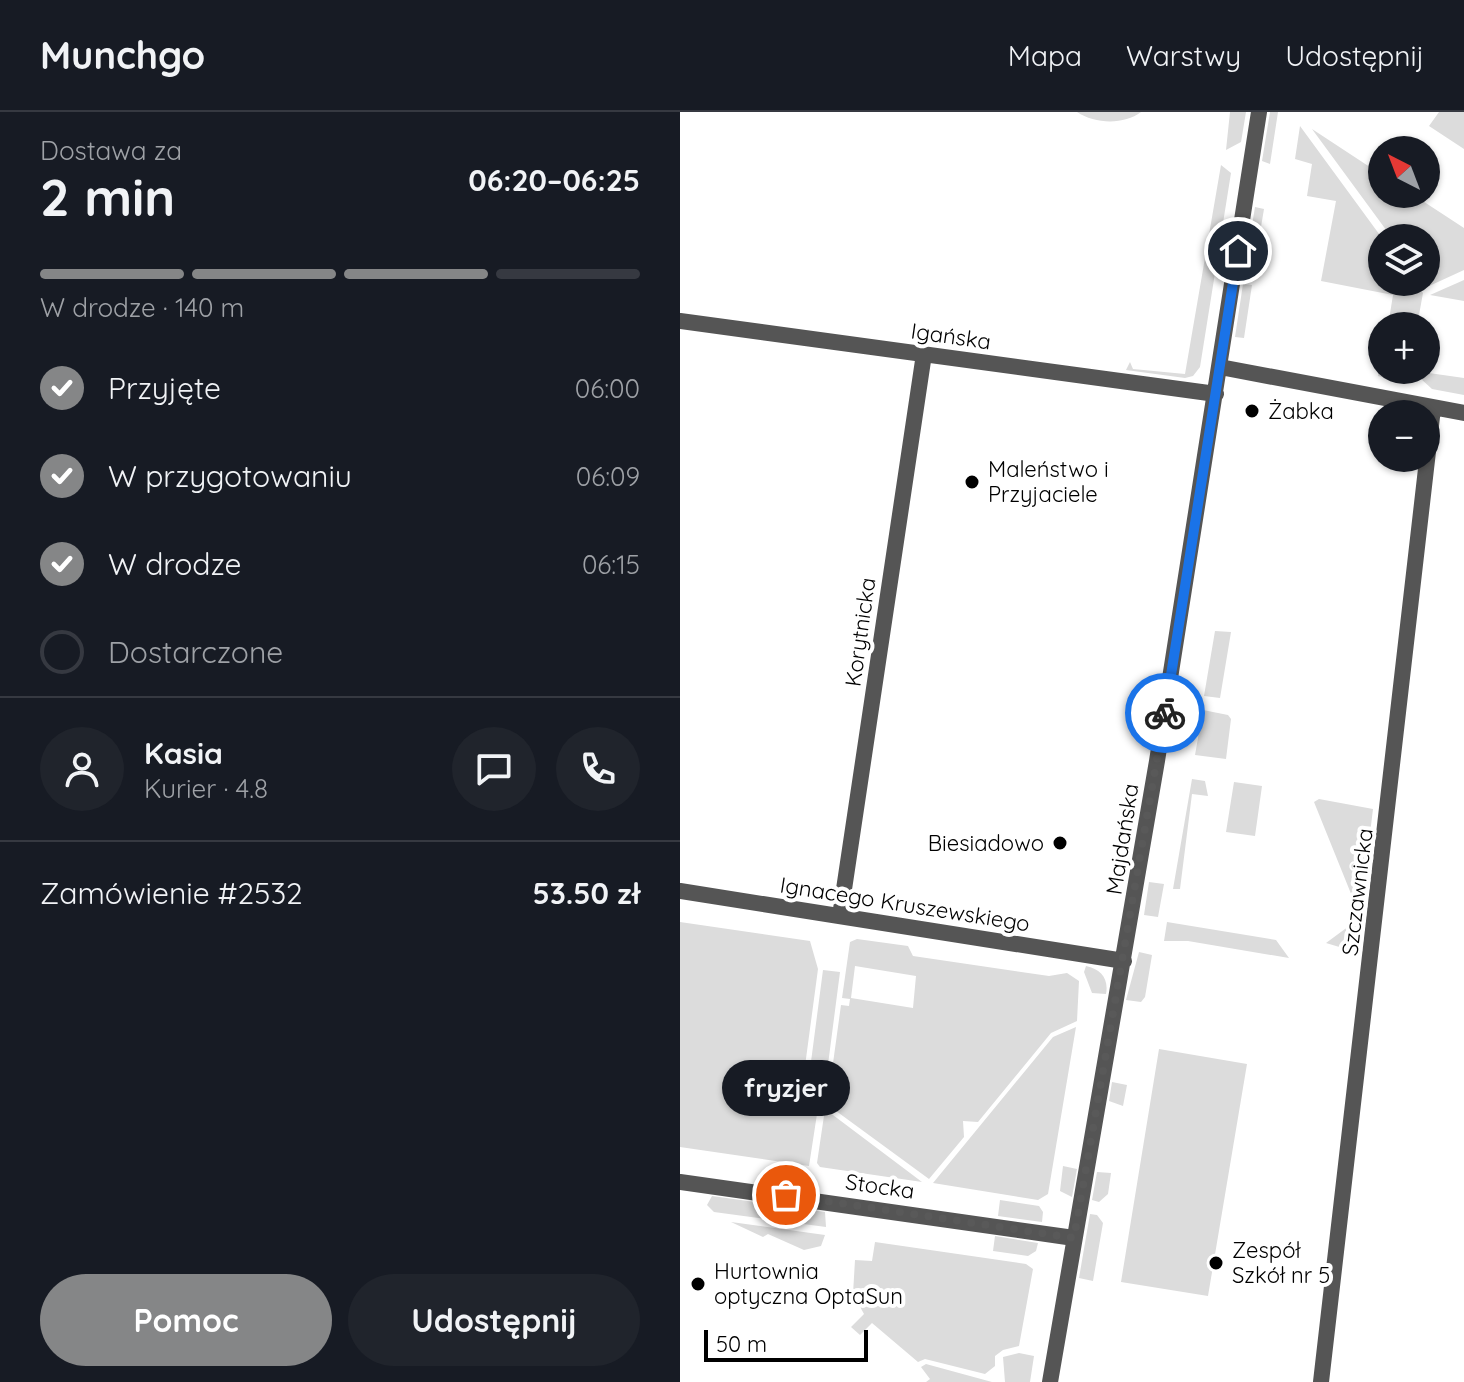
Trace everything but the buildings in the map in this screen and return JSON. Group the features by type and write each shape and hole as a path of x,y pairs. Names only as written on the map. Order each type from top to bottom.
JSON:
{"street":[{"name":"Majdańska","path":"1051,1382 1124,961 1259,112"},
{"name":"Igańska","path":"680,321 1216,394"},
{"name":"Korytnicka","path":"840,916 924,354"},
{"path":"1220,367 1391,400"},
{"path":"1440,409 1464,413"},
{"name":"Szczawnicka","path":"1321,1382 1426,472"},
{"name":"Ignacego Kruszewskiego","path":"680,891 1124,961"},
{"name":"Stocka","path":"680,1182 1074,1238"}],"shaded area":[{"path":"1077,112 1141,112 1126,119 1109,121 1092,119"},
{"path":"1230,112 1246,112 1241,142 1226,150"},
{"path":"1270,112 1278,112 1270,164 1262,161"},
{"path":"1439,112 1464,112 1464,149 1429,126"},
{"path":"1300,126 1372,224 1368,224 1368,290 1321,281 1336,201 1307,196 1312,164 1295,159"},
{"path":"1312,129 1368,166 1368,205"},
{"path":"1221,165 1231,173 1200,367 1193,376 1185,378 1126,370 1130,362 1133,369 1185,374"},
{"path":"1255,207 1264,209 1253,275 1244,274"},
{"path":"1370,208 1433,208 1464,228 1464,270 1440,281 1440,224 1382,224"},
{"path":"1464,280 1464,301 1436,296 1440,296 1440,291"},
{"path":"1243,284 1252,285 1244,338 1235,337"},
{"path":"1393,296 1422,296 1420,312 1390,312"},
{"path":"1440,375 1464,378 1464,395 1432,389 1427,384 1440,384"},
{"path":"1215,631 1231,632 1220,698 1204,696"},
{"path":"1203,710 1228,715 1231,719 1226,759 1195,755"},
{"path":"1192,779 1205,781 1208,796 1192,794 1180,889 1173,889"},
{"path":"1234,782 1262,786 1255,836 1226,832"},
{"path":"1319,799 1373,809 1360,916 1314,802"},
{"path":"1149,882 1164,884 1158,917 1144,915"},
{"path":"680,922 810,941 818,969 803,1081 795,1099 803,1111 817,1114 809,1166 680,1147"},
{"path":"1167,922 1276,940 1289,958 1188,941 1164,941"},
{"path":"1349,926 1359,927 1356,952 1326,943"},
{"path":"857,939 908,946 913,956 1049,976 1067,973 1079,981 1077,1021 1051,1033 978,1122 963,1121 964,1137 929,1179 832,1108 830,1085 841,1005 849,1006 850,999 842,998 850,942","holes":["855,966 916,976 913,1008 851,998"]},
{"path":"1139,952 1152,955 1145,997 1141,1002 1126,1000"},
{"path":"1086,966 1103,976 1106,994 1092,993 1084,972"},
{"path":"823,970 840,972 826,1080 809,1077"},
{"path":"1076,1027 1048,1194 1038,1200 933,1183 1053,1037"},
{"path":"1159,1049 1247,1064 1208,1296 1121,1282"},
{"path":"1112,1082 1127,1085 1123,1106 1109,1101"},
{"path":"825,1109 922,1182 820,1167 817,1163"},
{"path":"1063,1166 1077,1169 1072,1197 1060,1191"},
{"path":"1097,1172 1111,1173 1108,1194 1099,1202 1092,1200"},
{"path":"712,1196 825,1212 826,1227 714,1212 707,1205"},
{"path":"1000,1200 1039,1206 1043,1212 1042,1222 998,1216"},
{"path":"1090,1214 1097,1215 1103,1223 1093,1281 1079,1278"},
{"path":"731,1222 825,1235 821,1246 804,1250 768,1234 763,1237"},
{"path":"995,1236 1038,1243 1036,1251 1028,1256 993,1251"},
{"path":"875,1242 1026,1264 1033,1269 1019,1346 1003,1350 995,1356 995,1366 985,1374 925,1359 918,1362 872,1323 860,1335 851,1327 864,1314 853,1294 855,1260 872,1261"},
{"path":"1019,1353 1034,1356 1030,1382 1005,1382 1003,1357"},
{"path":"926,1364 992,1382 926,1382 930,1379 921,1367"}],"way so far":[{"path":"786,1195 1074,1238 1165,713"}],"place":[{"name":"Żabka","path":"1252,411"},
{"name":"Maleństwo i Przyjaciele","path":"972,482"},
{"name":"Biesiadowo","path":"1060,843"},
{"name":"fryzjer","path":"786,1195"},
{"name":"Zespół Szkół nr 5","path":"1216,1263"},
{"name":"Hurtownia optyczna OptaSun","path":"698,1284"}],"route":[{"path":"1165,713 1238,251"}]}
